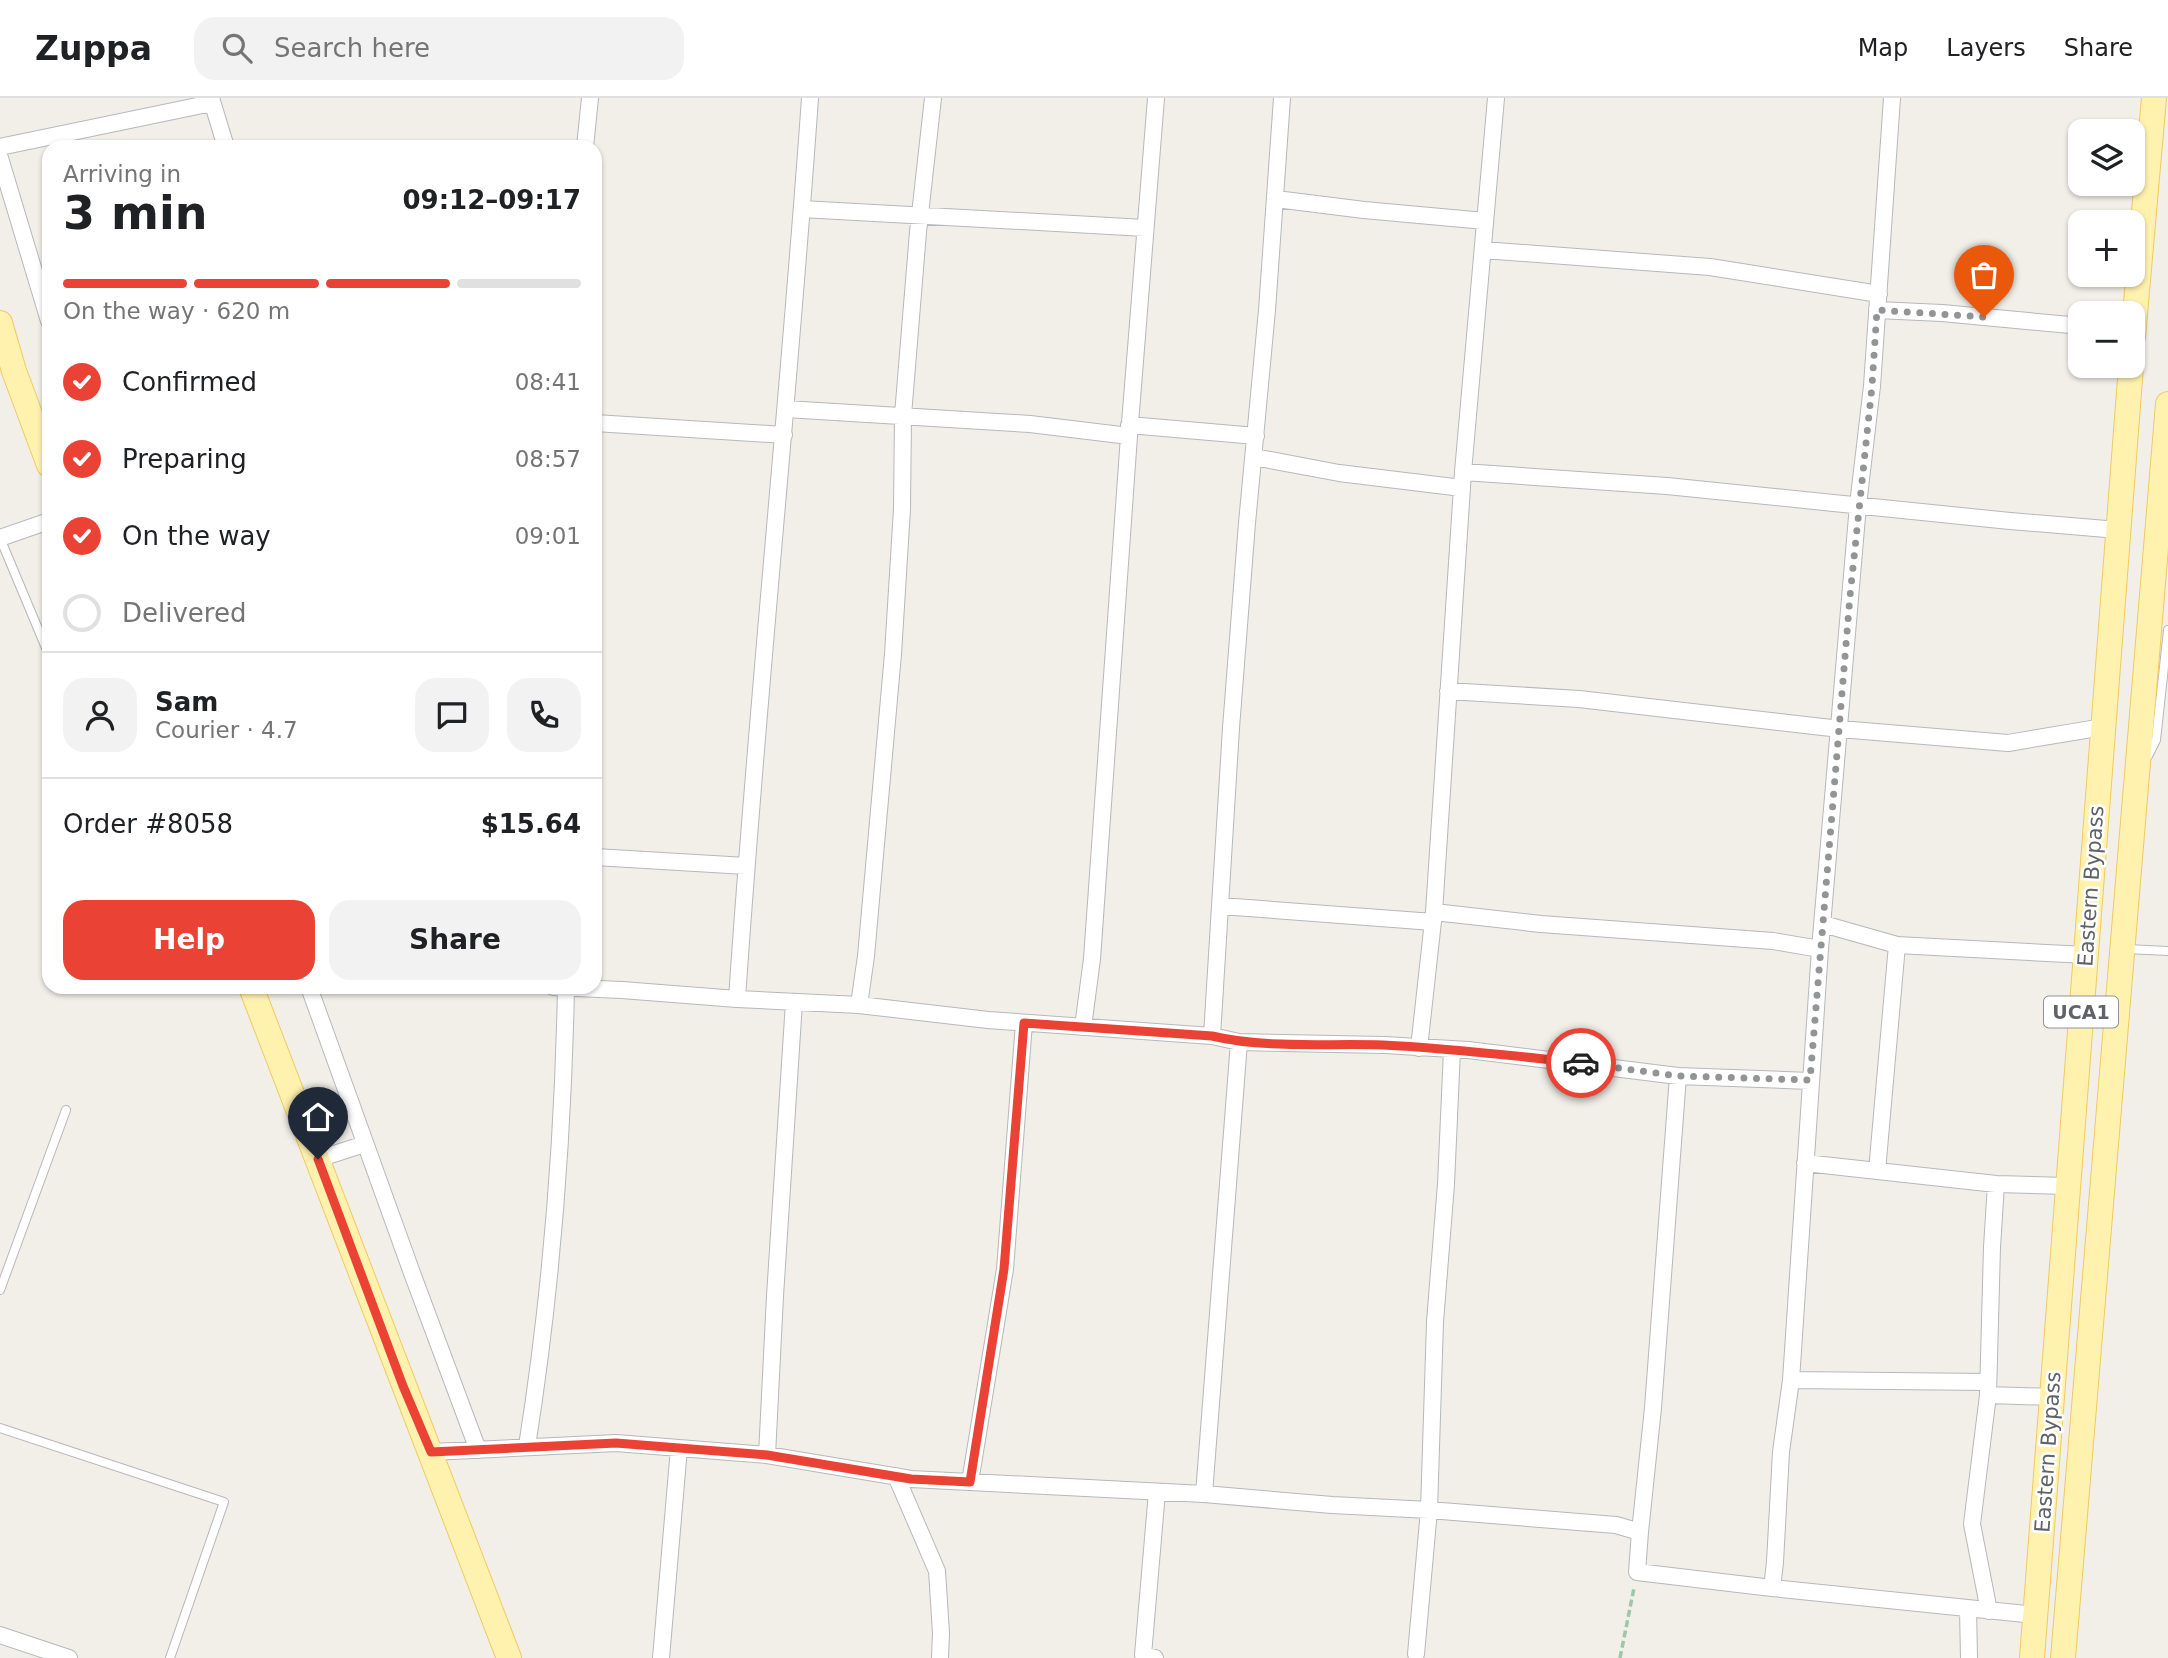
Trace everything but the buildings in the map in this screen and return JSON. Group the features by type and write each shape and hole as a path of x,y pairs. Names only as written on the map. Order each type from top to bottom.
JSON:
{"main road":[{"path":"2136,301 2154,98"},
{"path":"0,323 11,371 42,448"},
{"name":"Eastern Bypass","path":"2032,1658 2130,378"},
{"name":"Eastern Bypass","path":"2063,1658 2168,404"},
{"path":"254,994 509,1658"}],"street":[{"path":"585,140 590,98"},
{"path":"737,999 810,98"},
{"path":"859,1005 869,928 893,654 902,509 903,415 933,98"},
{"path":"1083,1027 1093,946 1129,430 1156,98"},
{"path":"1212,1036 1231,728 1276,199 1282,98"},
{"path":"1419,1048 1434,917 1463,480 1496,98"},
{"path":"1772,1588 1781,1451 1791,1380 1820,949 1858,505 1872,386 1892,98"},
{"path":"0,147 211,101 224,140"},
{"path":"0,158 42,298"},
{"path":"1276,199 1485,221"},
{"path":"802,209 1145,228"},
{"path":"1483,250 1710,267 1942,313 2068,325"},
{"path":"786,409 1256,436"},
{"path":"602,423 784,435"},
{"path":"1254,457 1339,473 1667,486 2118,530"},
{"path":"0,538 42,523"},
{"path":"1448,691 1579,699 1840,729 2008,743 2103,727"},
{"path":"602,857 746,866"},
{"path":"1221,906 1541,923 1760,940 1820,949"},
{"path":"1823,924 1897,945 2086,955"},
{"path":"1877,1171 1897,945"},
{"path":"602,989 859,1005 1024,1023 1212,1036 1239,1042 1452,1050 1678,1076 1810,1080"},
{"path":"311,994 478,1450"},
{"path":"527,1446 541,1357 557,1177 564,1073 560,994"},
{"path":"767,1455 794,1002"},
{"path":"970,1482 1004,1269 1024,1023"},
{"path":"1204,1494 1239,1042"},
{"path":"1416,1654 1429,1510 1435,1322 1446,1184 1452,1050"},
{"path":"1678,1076 1653,1408 1637,1572 2035,1615"},
{"path":"318,1159 365,1144"},
{"path":"1805,1163 1996,1184 2067,1186"},
{"path":"1989,1611 1972,1524 1988,1389 1996,1184"},
{"path":"1791,1380 1988,1389 2053,1397"},
{"path":"431,1452 616,1443 767,1455 896,1476 1429,1510 1616,1525 1640,1532"},
{"path":"661,1658 679,1448"},
{"path":"896,1476 937,1571 942,1633 940,1658"},
{"path":"1147,1657 1157,1492"},
{"path":"1968,1609 1969,1658"},
{"path":"0,1635 69,1658"}],"lane":[{"path":"0,538 42,638"},
{"path":"2138,774 2156,740 2168,630"},
{"path":"2123,949 2168,951"},
{"path":"0,1290 66,1110"},
{"path":"0,1428 224,1502 170,1658"}],"path":[{"path":"1620,1658 1637,1572"}],"way so far":[{"path":"1581,1063 1678,1076 1810,1080 1850,596 1872,386 1877,310 1984,317"}],"route":[{"path":"318,1159 403,1386 431,1452 616,1443 767,1455 911,1479 970,1482 1009,1231 1024,1023 1212,1036 1239,1042 1385,1045 1581,1063"}]}
